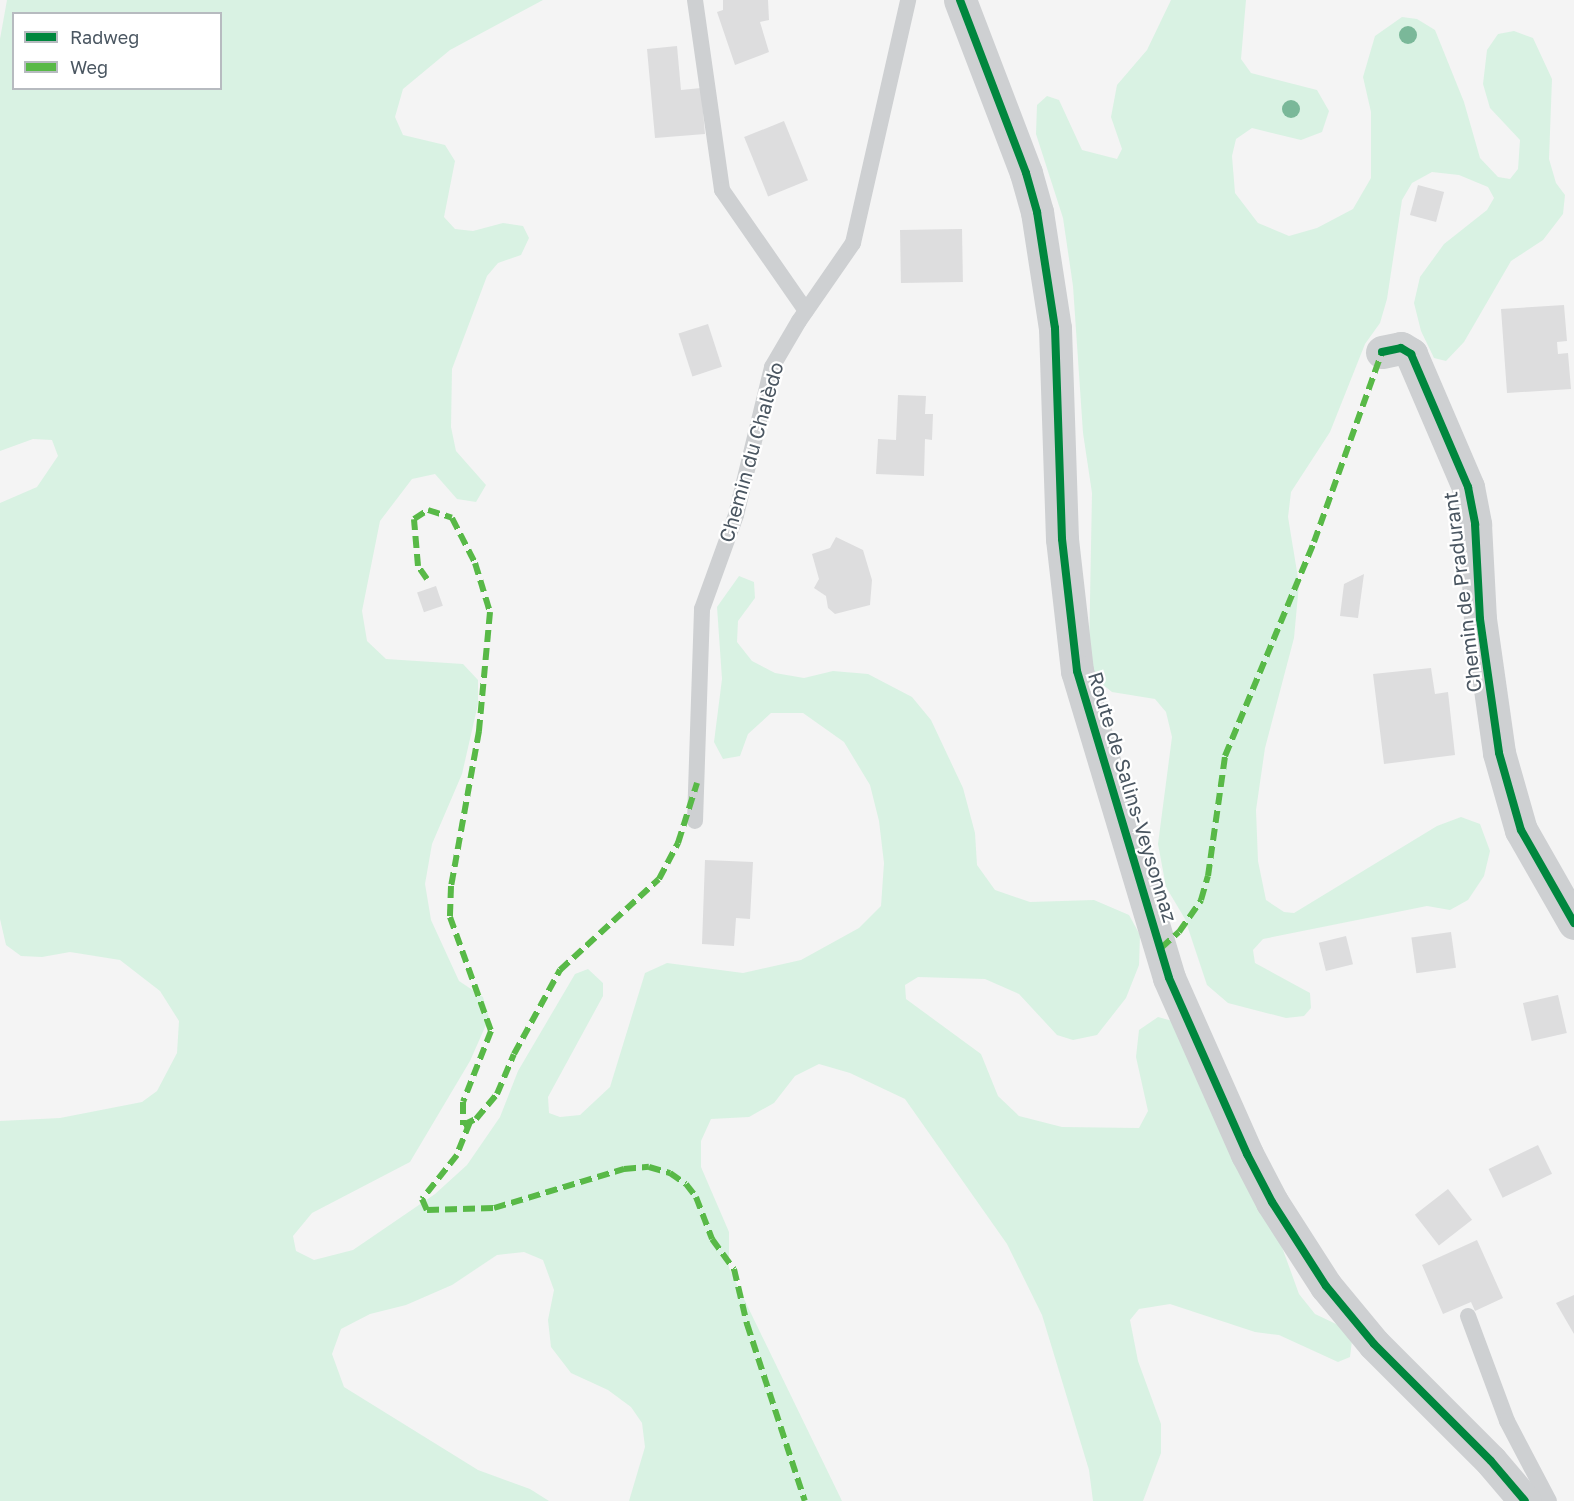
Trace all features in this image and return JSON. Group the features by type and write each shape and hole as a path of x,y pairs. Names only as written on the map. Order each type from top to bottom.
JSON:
{"street":[{"name":"Route de Salins-Veysonnaz","path":"960,0 1026,172 1037,212 1055,328 1062,539 1077,671 1169,978 1247,1154 1272,1202 1326,1286 1374,1344 1491,1461 1525,1501"},
{"name":"Chemin de Pradurant","path":"1382,352 1401,348 1411,354 1468,487 1475,524 1480,619 1499,753 1521,830 1574,923"}],"lane":[{"path":"695,0 722,190 806,311"},
{"name":"Chemin du Chalèdo","path":"695,821 702,609 736,515 772,367 806,311 853,243 908,0"},
{"path":"1468,1316 1507,1421 1550,1501"}],"green space":[{"path":"7,0 543,0 450,50 403,89 395,117 403,135 445,145 455,161 444,217 455,229 473,231 503,223 523,226 529,238 521,255 498,263 487,276 452,369 451,427 456,451 486,485 476,502 457,499 435,474 412,479 380,521 362,611 367,641 386,659 463,664 478,680 478,704 462,774 432,844 425,884 431,920 459,981 483,997 489,1018 470,1061 410,1162 312,1213 293,1236 296,1251 314,1260 353,1250 435,1194 467,1165 500,1117 518,1071 575,974 588,969 603,983 603,996 548,1097 549,1113 560,1117 580,1115 610,1087 645,973 667,963 743,973 801,960 859,928 881,906 884,863 879,821 870,785 844,742 803,713 771,713 748,734 740,756 723,759 714,742 722,679 717,607 739,576 754,582 755,598 738,621 737,642 752,661 775,673 804,678 833,671 868,674 912,697 931,720 963,788 975,833 977,865 995,890 1030,902 1094,900 1129,915 1140,935 1139,965 1126,998 1097,1035 1073,1040 1057,1035 1019,994 985,979 918,977 905,985 906,999 981,1054 998,1096 1019,1116 1062,1127 1139,1128 1148,1111 1136,1057 1139,1030 1158,1017 1176,1022 1279,1239 1299,1294 1315,1314 1353,1332 1350,1357 1338,1362 1279,1335 1255,1332 1170,1304 1139,1309 1130,1320 1138,1361 1161,1424 1161,1453 1143,1501 1093,1501 1089,1470 1042,1315 1007,1244 905,1099 850,1073 819,1064 795,1076 774,1103 749,1117 711,1119 701,1141 701,1167 729,1232 729,1268 842,1501 629,1501 645,1447 642,1423 631,1407 608,1390 571,1373 551,1347 548,1320 554,1290 543,1260 524,1252 497,1255 452,1285 406,1305 370,1314 341,1329 332,1354 344,1387 478,1470 530,1489 549,1501 0,1501 0,1121 60,1118 142,1102 157,1091 177,1053 179,1021 160,991 120,960 70,952 42,957 21,956 6,945 0,919 0,503 37,487 58,456 52,440 33,439 0,451 0,39"},
{"path":"1171,0 1246,0 1241,59 1251,73 1317,90 1329,111 1322,132 1301,140 1252,128 1236,139 1232,156 1235,193 1258,223 1289,236 1317,228 1353,209 1371,178 1371,112 1363,77 1375,36 1402,17 1417,19 1435,30 1464,102 1480,158 1498,177 1510,179 1518,169 1520,140 1490,108 1483,84 1487,50 1498,34 1514,31 1533,38 1552,79 1549,159 1556,183 1565,195 1563,214 1543,240 1511,261 1464,342 1446,361 1434,358 1421,331 1414,303 1420,277 1444,244 1487,210 1494,198 1488,187 1459,175 1432,172 1412,183 1402,200 1387,299 1380,323 1365,344 1330,432 1291,492 1288,517 1299,584 1294,638 1265,748 1256,810 1258,861 1266,900 1284,912 1294,913 1437,826 1461,817 1480,824 1490,851 1484,876 1468,900 1450,910 1427,906 1263,939 1253,950 1255,963 1310,993 1311,1008 1304,1016 1286,1018 1228,1003 1207,985 1185,919 1166,887 1158,844 1172,737 1166,712 1155,699 1112,692 1097,680 1089,655 1092,493 1083,433 1073,286 1063,218 1036,134 1037,105 1047,96 1059,100 1082,150 1117,159 1122,149 1111,117 1117,85 1147,50"}],"building":[{"path":"723,0 768,0 769,20 760,22 769,52 735,65 717,12 723,10"},
{"path":"677,46 681,90 701,88 705,134 655,138 647,49"},
{"path":"784,121 808,180 768,196 744,137"},
{"path":"1418,185 1444,192 1436,222 1410,215"},
{"path":"962,229 963,282 901,283 900,230"},
{"path":"1564,305 1567,341 1557,342 1558,354 1568,353 1571,389 1507,393 1501,309"},
{"path":"708,324 722,367 692,376 679,334"},
{"path":"898,395 926,396 925,414 933,414 932,440 925,439 924,476 876,474 878,439 896,440"},
{"path":"836,537 863,550 872,580 870,605 835,614 828,608 826,596 814,588 819,579 812,554 830,548"},
{"path":"1364,574 1358,618 1340,616 1344,584"},
{"path":"436,586 443,606 424,612 417,593"},
{"path":"1431,668 1435,694 1448,692 1455,755 1384,764 1373,674"},
{"path":"705,860 753,862 750,919 736,918 734,946 702,944"},
{"path":"1451,932 1456,968 1416,973 1411,938"},
{"path":"1346,936 1353,964 1326,971 1319,943"},
{"path":"1558,995 1567,1033 1532,1041 1523,1003"},
{"path":"1538,1145 1552,1174 1503,1198 1489,1169"},
{"path":"1448,1189 1472,1220 1439,1246 1415,1215"},
{"path":"1477,1240 1503,1298 1475,1311 1471,1302 1443,1314 1422,1265"},
{"path":"1574,1295 1574,1334 1556,1303"}],"marked path":[{"path":"1161,948 1179,932 1201,900 1208,876 1225,756 1314,542 1382,352"},
{"path":"427,579 418,566 414,519 428,510 452,518 475,563 490,612 479,731 451,886 450,917 491,1031 463,1102 463,1125 476,1119 497,1094 514,1054 560,970 659,879 678,843 697,783"},
{"path":"470,1122 457,1155 422,1199 427,1210 494,1208 624,1169 649,1167 670,1173 686,1184 696,1197 712,1239 734,1269 747,1324 805,1501"}],"cycle path":[{"path":"960,0 1026,173 1037,212 1055,328 1062,539 1077,671 1169,978 1247,1154 1272,1202 1326,1286 1374,1344 1491,1461 1525,1501"},
{"path":"1382,352 1401,348 1411,354 1468,487 1475,524 1480,619 1499,753 1521,830 1574,923"}]}
